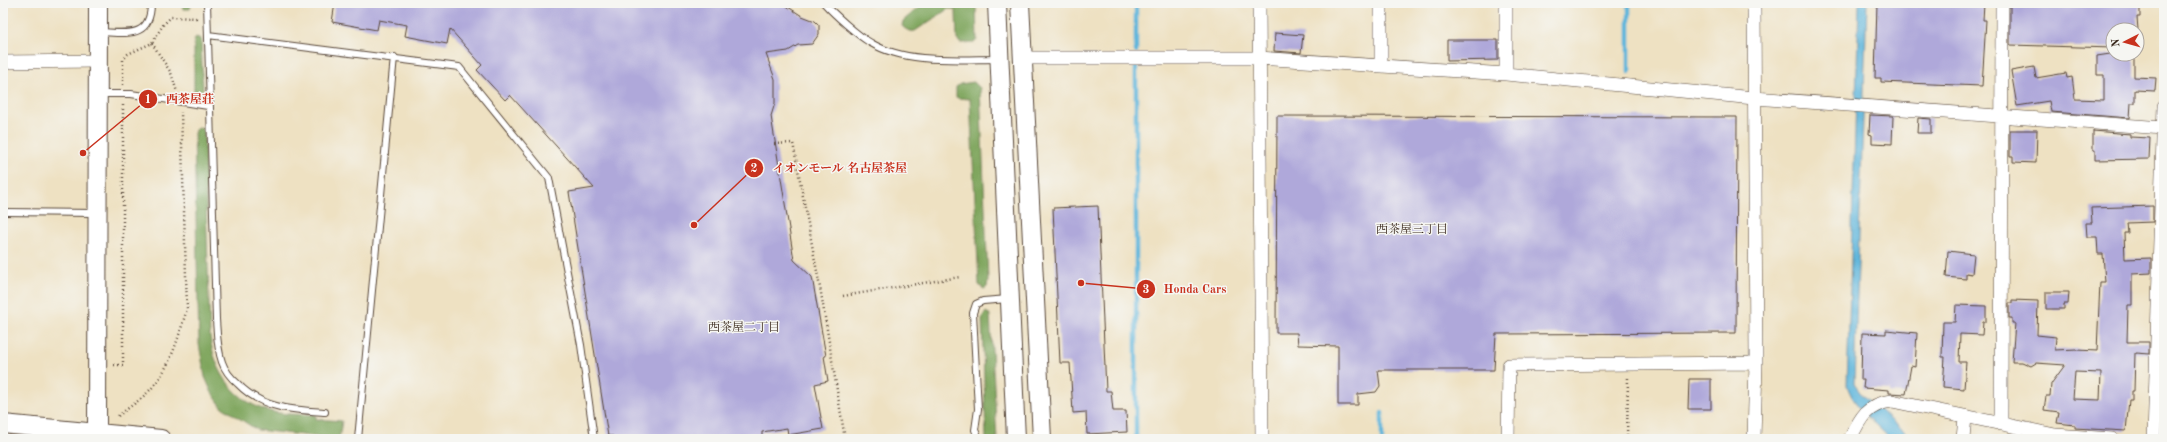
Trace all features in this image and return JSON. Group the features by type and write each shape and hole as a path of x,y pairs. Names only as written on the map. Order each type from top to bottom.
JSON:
{"street":[{"path":"97,436 98,3"},
{"path":"997,3 1012,299 1016,439"},
{"path":"1020,3 1042,439"},
{"path":"1259,3 1262,439"},
{"path":"1381,3 1381,66"},
{"path":"1506,3 1506,74"},
{"path":"1754,3 1756,363 1754,439"},
{"path":"2001,424 2002,3"},
{"path":"1022,58 1259,58 1506,74 1754,98 2163,128"},
{"path":"3,62 98,61"},
{"path":"2154,439 2162,249 2164,106"},
{"path":"1508,439 1508,365 1756,363"},
{"path":"1850,439 1860,418 1878,403 1892,402 2055,435 2112,439"},
{"path":"1963,439 1965,417"},
{"path":"3,424 97,436 161,439"}],"lane":[{"path":"98,32 138,31 147,25 151,14 151,3"},
{"path":"207,3 208,106 216,320 218,346 222,363 230,376 244,391 257,400 288,410 326,412"},
{"path":"824,3 871,44 904,55 938,60 1000,58"},
{"path":"208,35 459,67 549,178 581,345 594,439"},
{"path":"358,439 394,58"},
{"path":"98,94 123,94 208,106"},
{"path":"3,212 98,214"},
{"path":"979,439 975,430 978,409 973,313 976,304 983,300 1012,299"}],"path":[{"path":"112,365 123,365 123,60 128,54 152,42 163,25 171,17 196,18 196,11"},
{"path":"118,416 148,392 163,374 180,334 187,309 183,132 180,101 171,73 152,42"},
{"path":"774,144 793,142 821,293 844,439"},
{"path":"843,296 960,278"},
{"path":"1628,364 1628,439"}],"green space":[{"path":"181,3 192,3 190,9 183,9"},
{"path":"924,3 976,3 977,40 974,43 960,43 957,40 956,13 954,9 948,9 915,31 905,29 902,26 903,21"},
{"path":"196,37 201,39 202,95 194,94 194,41"},
{"path":"974,82 980,88 988,280 987,287 984,289 979,285 970,99 956,97 956,87 960,84"},
{"path":"197,128 202,128 204,131 210,336 216,362 229,384 248,402 273,412 316,415 316,419 342,421 339,439 257,430 222,407 212,393 205,377 199,344 194,133"},
{"path":"986,312 990,315 997,439 986,439 982,319"}],"water":[{"path":"1859,3 1867,3 1854,384 1862,395 1913,439 1891,439 1859,407 1847,385"}],"building":[{"path":"335,3 782,3 802,16 815,21 819,25 819,34 812,44 798,45 788,51 766,54 775,79 775,103 771,116 794,260 812,277 826,356 824,356 828,381 815,384 823,429 788,435 787,428 762,432 762,439 613,439 613,436 608,436 569,192 594,188 510,95 505,100 477,70 482,65 450,29 447,44 405,36 407,25 379,20 377,30 332,22"},
{"path":"1877,3 1984,3 1983,20 1986,20 1982,86 1881,82 1881,78 1875,78"},
{"path":"2010,3 2140,3 2140,17 2137,17 2137,22 2105,22 2105,48 2010,45"},
{"path":"1275,33 1303,35 1301,53 1274,51"},
{"path":"1447,40 1498,40 1498,60 1447,61"},
{"path":"2105,55 2105,62 2134,62 2134,77 2156,78 2155,91 2135,90 2135,103 2131,103 2130,118 2051,112 2049,101 2017,106 2011,71 2034,67 2036,78 2066,73 2067,78 2072,77 2075,99 2104,100 2104,75 2097,75 2097,56"},
{"path":"1870,115 1893,116 1892,144 1872,143 1872,135 1869,134"},
{"path":"1277,116 1737,117 1736,333 1496,334 1494,370 1378,370 1380,386 1376,392 1358,394 1358,405 1338,405 1338,346 1298,345 1297,333 1276,333"},
{"path":"1918,118 1931,119 1931,133 1917,133"},
{"path":"2010,130 2037,130 2036,163 2013,162 2013,156 2010,156"},
{"path":"2093,131 2130,134 2130,137 2150,138 2149,159 2095,160 2095,150 2093,150"},
{"path":"1098,206 1106,391 1111,391 1113,411 1126,411 1127,432 1087,434 1086,412 1073,413 1070,363 1060,363 1053,208"},
{"path":"2153,206 2153,222 2127,223 2128,233 2124,233 2125,259 2151,258 2151,273 2132,274 2132,305 2128,305 2127,342 2149,342 2149,354 2135,353 2134,391 2132,391 2132,400 2129,400 2126,431 2075,428 2075,425 2057,423 2059,412 2044,410 2046,396 2050,396 2051,384 2065,365 2036,363 2031,366 2022,362 2012,362 2015,323 2012,323 2012,318 2009,318 2009,303 2012,303 2012,300 2038,301 2037,335 2056,337 2055,350 2077,349 2097,351 2100,282 2105,282 2103,254 2098,254 2097,237 2087,237 2086,223 2092,223 2091,208","holes":["2075,372 2101,373 2100,400 2073,399"]},
{"path":"1948,251 1974,254 1972,274 1966,273 1966,279 1946,277"},
{"path":"2046,292 2069,292 2068,304 2064,304 2064,309 2046,309"},
{"path":"1956,305 1986,306 1986,322 1983,322 1982,335 1960,334 1959,362 1966,362 1964,389 1943,387 1945,357 1942,357 1943,322 1955,322"},
{"path":"1886,330 1917,333 1915,367 1911,366 1906,394 1889,393 1889,390 1863,388 1864,380 1861,380 1862,333 1886,334"},
{"path":"1689,379 1711,379 1711,409 1688,409"}],"waterway":[{"path":"1136,3 1136,51"},
{"path":"1629,3 1629,72"},
{"path":"1136,67 1136,439"},
{"path":"1382,413 1382,439"}],"place":[{"name":"西茶屋荘","path":"83,153"},
{"name":"イオンモール 名古屋茶屋","path":"694,225"},
{"name":"Honda Cars","path":"1081,283"}],"district":[{"name":"西茶屋三丁目","path":"1412,230"},
{"name":"西茶屋二丁目","path":"744,328"}]}
